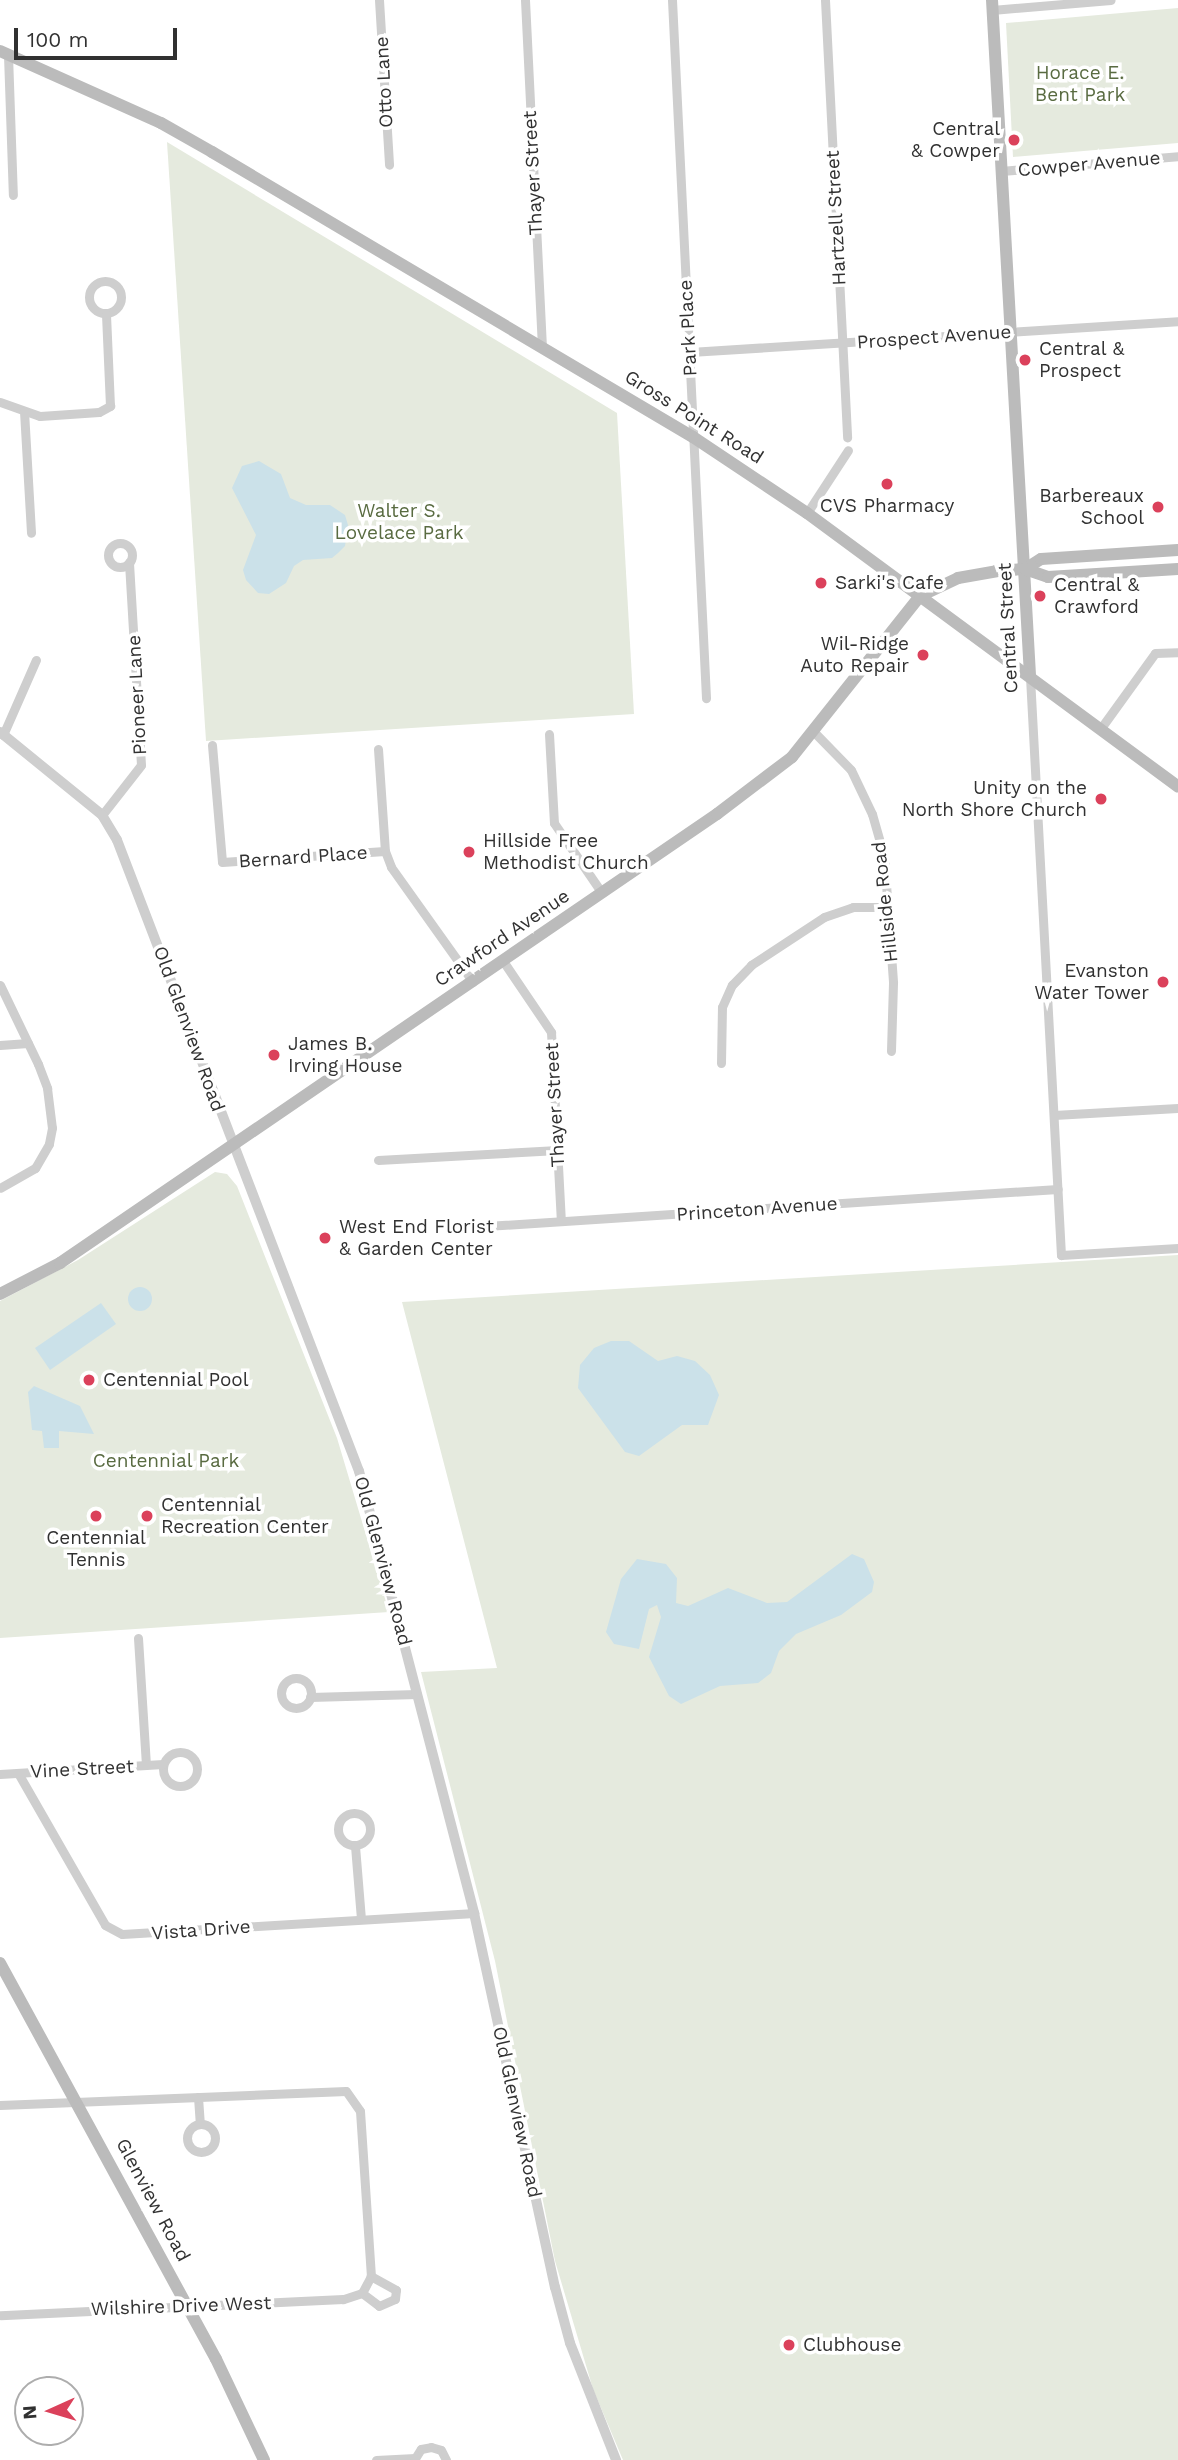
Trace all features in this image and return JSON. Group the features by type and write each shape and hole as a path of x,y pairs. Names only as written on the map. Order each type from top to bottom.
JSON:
{"main road":[{"name":"Central Street","path":"992,5 1030,675"},
{"name":"Gross Point Road","path":"4,53 161,123 693,437 807,513 1178,786"},
{"name":"Crawford Avenue","path":"0,1294 60,1263 233,1147 602,893 792,757 920,596 958,579 1025,569 1041,559 1178,550"},
{"name":"Crawford Avenue","path":"1025,569 1048,577 1178,569"},
{"name":"Glenview Road","path":"0,1963 78,2101 187,2305 264,2460"}],"street":[{"name":"Otto Lane","path":"379,0 389,165"},
{"name":"Thayer Street","path":"526,0 542,346"},
{"name":"Park Place","path":"672,0 706,698"},
{"name":"Hartzell Street","path":"825,0 848,437"},
{"path":"992,5 1111,0"},
{"path":"4,53 13,195"},
{"name":"Cowper Avenue","path":"1001,171 1178,156"},
{"path":"0,402 47,416 99,412 110,406 106,314"},
{"name":"Prospect Avenue","path":"690,352 1178,321"},
{"path":"24,411 31,533"},
{"path":"807,513 848,450"},
{"name":"Pioneer Lane","path":"102,815 141,765 129,562"},
{"path":"1101,728 1155,653 1178,652"},
{"path":"2,734 36,660"},
{"name":"Central Street","path":"1030,675 1061,1255 1178,1248"},
{"name":"Hillside Road","path":"813,731 851,770 872,814 884,856 893,984 891,1051"},
{"name":"Old Glenview Road","path":"2,734 102,815 124,856 359,1471 474,1913 555,2287 570,2343 616,2460"},
{"path":"550,734 554,823 602,893"},
{"name":"Bernard Place","path":"212,746 222,862 385,851"},
{"path":"378,749 385,851 391,867 473,982"},
{"path":"721,1063 722,1007 732,985 751,965 824,917 853,908 887,906"},
{"name":"Thayer Street","path":"503,961 551,1032 561,1221"},
{"path":"0,985 47,1088 52,1113 49,1144 35,1168 0,1188"},
{"path":"0,1045 28,1043"},
{"path":"1054,1115 1178,1108"},
{"path":"378,1160 558,1150"},
{"name":"Princeton Avenue","path":"456,1228 1058,1189"},
{"path":"138,1638 146,1765"},
{"path":"310,1697 418,1694"},
{"name":"Vine Street","path":"0,1774 163,1764"},
{"name":"Vista Drive","path":"18,1773 112,1930 130,1934 474,1913"},
{"path":"355,1846 361,1919"},
{"path":"0,2105 346,2091 360,2111 371,2276 362,2294"},
{"path":"198,2097 200,2124"},
{"name":"Wilshire Drive West","path":"0,2315 343,2299 362,2294 379,2306 395,2300 396,2290 371,2276"},
{"path":"376,2460 414,2459 431,2446 440,2450 446,2460"}],"green space":[{"name":"Horace E. Bent Park","path":"1178,8 1178,143 1013,157 1006,23"},
{"name":"Walter S. Lovelace Park","path":"167,142 617,413 634,714 206,741"},
{"name":"Centennial Park","path":"215,1172 227,1174 237,1186 337,1438 389,1612 0,1638 0,1301 78,1260"},
{"path":"1178,1255 1178,2460 623,2460 593,2389 555,2261 495,1961 421,1672 497,1668 402,1302"}],"water":[{"path":"259,461 281,474 290,498 306,505 330,505 345,515 348,525 345,546 338,553 332,558 303,560 294,566 286,583 269,594 258,593 246,580 243,570 256,535 232,488 242,466"},
{"path":"140,1287 149,1290 152,1299 149,1308 140,1311 131,1308 128,1299 131,1290"},
{"path":"101,1303 116,1324 50,1370 35,1348"},
{"path":"611,1341 629,1341 658,1361 677,1356 695,1361 710,1375 719,1395 708,1425 682,1425 639,1456 625,1452 578,1388 580,1365 594,1348"},
{"path":"34,1386 80,1406 94,1434 59,1431 59,1448 44,1448 42,1431 32,1430 28,1392"},
{"path":"852,1554 864,1559 874,1582 872,1592 841,1615 796,1634 779,1651 771,1673 758,1683 720,1686 681,1704 669,1696 649,1657 661,1617 657,1605 649,1609 639,1649 614,1644 606,1632 621,1579 637,1559 666,1564 677,1578 676,1603 688,1606 728,1588 767,1603 787,1602"}],"place":[{"name":"Central & Cowper","path":"1014,140"},
{"name":"Central & Prospect","path":"1025,360"},
{"name":"CVS Pharmacy","path":"887,484"},
{"name":"Barbereaux School","path":"1158,507"},
{"name":"Sarki's Cafe","path":"821,583"},
{"name":"Central & Crawford","path":"1040,596"},
{"name":"Wil-Ridge Auto Repair","path":"923,655"},
{"name":"Unity on the North Shore Church","path":"1101,799"},
{"name":"Hillside Free Methodist Church","path":"469,852"},
{"name":"Evanston Water Tower","path":"1163,982"},
{"name":"James B. Irving House","path":"274,1055"},
{"name":"West End Florist & Garden Center","path":"325,1238"},
{"name":"Centennial Pool","path":"89,1380"},
{"name":"Centennial Tennis","path":"96,1516"},
{"name":"Centennial Recreation Center","path":"147,1516"},
{"name":"Clubhouse","path":"789,2345"}]}
